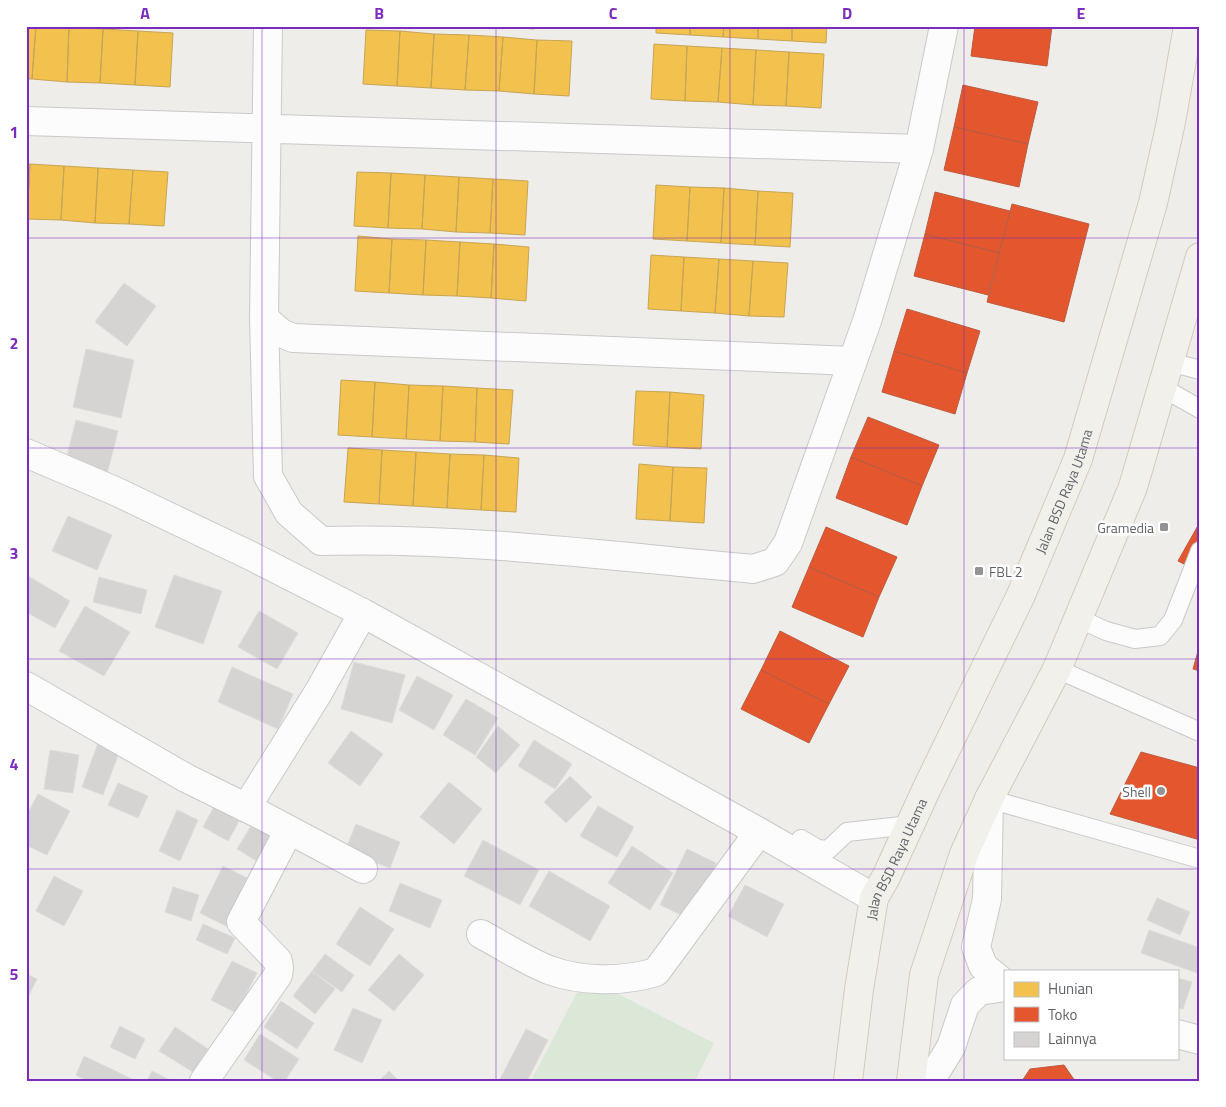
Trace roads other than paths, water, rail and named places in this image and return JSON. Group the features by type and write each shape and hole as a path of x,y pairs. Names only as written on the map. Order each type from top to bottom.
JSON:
{"main road":[{"name":"Jalan BSD Raya Utama","path":"848,1081 859,989 874,898 886,877 1022,595 1078,459 1153,203 1192,29"},
{"path":"911,1081 924,975 964,854 988,799 1058,669 1133,487 1200,257"}],"street":[{"path":"268,26 264,318 268,476 289,514 321,540 466,544 753,569 774,562 788,543 853,362 919,149 944,26"},
{"path":"26,121 919,149"},
{"path":"264,318 281,334 293,338 853,362"},
{"path":"26,453 150,508 247,554 363,613 759,832 874,898"},
{"path":"246,808 318,693 363,613"},
{"path":"26,686 186,778 363,869"},
{"path":"988,799 987,899 976,947 983,966 1004,984"},
{"path":"204,1081 278,975 280,968 278,961 241,922 289,830"},
{"path":"481,934 548,970 565,975 584,979 626,978 656,972 759,832"},
{"path":"930,1081 952,1047 965,1005 979,990 1004,985"},
{"path":"1178,1034 1200,1040"}],"lane":[{"path":"1170,362 1200,370"},
{"path":"1163,388 1200,409"},
{"path":"1080,619 1106,631 1135,639 1160,636 1173,620 1200,551"},
{"path":"1058,669 1200,732"},
{"path":"988,799 1200,859"},
{"path":"801,839 818,849 828,850 847,832 910,825"}],"place":[{"name":"Gramedia","path":"1164,527"},
{"name":"FBL 2","path":"979,571"},
{"name":"Shell","path":"1161,791"}]}
